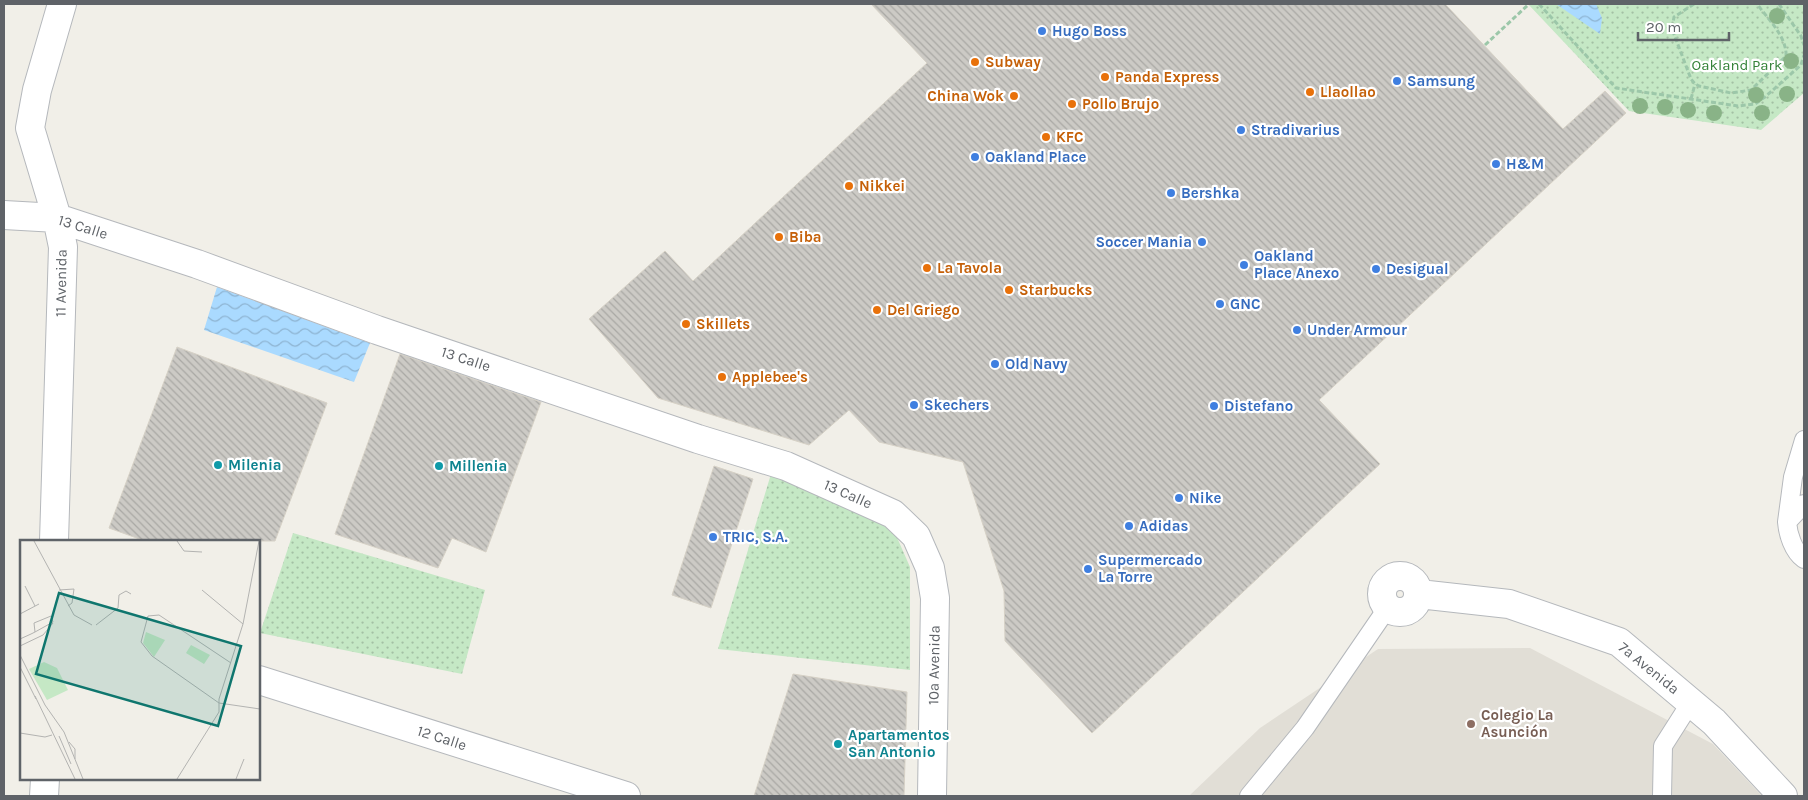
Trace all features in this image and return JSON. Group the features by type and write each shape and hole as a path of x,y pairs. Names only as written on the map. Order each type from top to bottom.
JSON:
{"street":[{"name":"11 Avenida","path":"54,540 63,247 57,218 30,128 37,90 62,4"},
{"name":"13 Calle","path":"4,216 57,218 197,264 377,330 786,466 893,514 916,536"},
{"name":"10a Avenida","path":"916,536 930,568 935,598 932,796"},
{"name":"7a Avenida","path":"1388,607 1394,611 1408,611 1414,607 1419,594 1509,604 1619,642 1714,722 1783,796"},
{"name":"12 Calle","path":"260,680 626,796"},
{"path":"44,796 45,780"}],"lane":[{"path":"1804,440 1794,478 1787,522 1788,534 1804,559"},
{"path":"1787,522 1804,504"},
{"path":"1249,796 1305,728 1388,607"},
{"path":"1662,796 1663,746 1691,702"}],"path":[{"path":"1485,45 1529,4"},
{"path":"1538,4 1616,88 1738,106 1755,104 1766,97 1801,65 1804,55"},
{"path":"1691,99 1694,84 1672,30 1674,17 1694,4"},
{"path":"1694,84 1731,93 1751,90 1786,56 1786,48 1783,41 1757,4"},
{"path":"1779,4 1801,36 1804,45"}],"shaded area":[{"name":"Colegio La Asunción","path":"1530,648 1713,744 1762,796 1189,796 1260,728 1378,649"}],"green space":[{"name":"Oakland Park","path":"1528,4 1804,4 1804,93 1761,130 1629,111"},
{"path":"774,464 888,517 910,567 910,670 718,649"},
{"path":"293,533 485,590 462,674 260,633"}],"water":[{"path":"1556,4 1596,4 1602,18 1600,34"},
{"path":"217,287 370,343 354,382 204,330"}],"building":[{"name":"Oakland Place Anexo","path":"871,4 1445,4 1563,129 1605,91 1626,113 1319,400 1380,464 1092,733 1005,641 1004,591 963,462 879,442 849,410 809,445 658,398 589,319 665,251 693,281 927,63"},
{"name":"Milenia","path":"177,347 327,403 275,541 142,540 109,528"},
{"name":"Millenia","path":"400,354 541,402 486,552 452,538 438,568 335,534"},
{"name":"TRIC, S.A.","path":"714,466 753,479 711,608 672,595"},
{"name":"Apartamentos San Antonio","path":"793,674 907,692 904,796 754,796"}],"place":[{"name":"Hugo Boss","path":"1042,31"},
{"name":"Subway","path":"975,62"},
{"name":"Panda Express","path":"1105,77"},
{"name":"Samsung","path":"1397,81"},
{"name":"Llaollao","path":"1310,92"},
{"name":"China Wok","path":"1014,96"},
{"name":"Pollo Brujo","path":"1072,104"},
{"name":"Stradivarius","path":"1241,130"},
{"name":"KFC","path":"1046,137"},
{"name":"Oakland Place","path":"975,157"},
{"name":"H&M","path":"1496,164"},
{"name":"Nikkei","path":"849,186"},
{"name":"Bershka","path":"1171,193"},
{"name":"Biba","path":"779,237"},
{"name":"Soccer Mania","path":"1202,242"},
{"name":"Oakland Place Anexo","path":"1244,265"},
{"name":"La Tavola","path":"927,268"},
{"name":"Desigual","path":"1376,269"},
{"name":"Starbucks","path":"1009,290"},
{"name":"GNC","path":"1220,304"},
{"name":"Del Griego","path":"877,310"},
{"name":"Skillets","path":"686,324"},
{"name":"Under Armour","path":"1297,330"},
{"name":"Old Navy","path":"995,364"},
{"name":"Applebee's","path":"722,377"},
{"name":"Skechers","path":"914,405"},
{"name":"Distefano","path":"1214,406"},
{"name":"Milenia","path":"218,465"},
{"name":"Millenia","path":"439,466"},
{"name":"Nike","path":"1179,498"},
{"name":"Adidas","path":"1129,526"},
{"name":"TRIC, S.A.","path":"713,537"},
{"name":"Supermercado La Torre","path":"1088,569"},
{"name":"Colegio La Asunción","path":"1471,724"},
{"name":"Apartamentos San Antonio","path":"838,744"}]}
